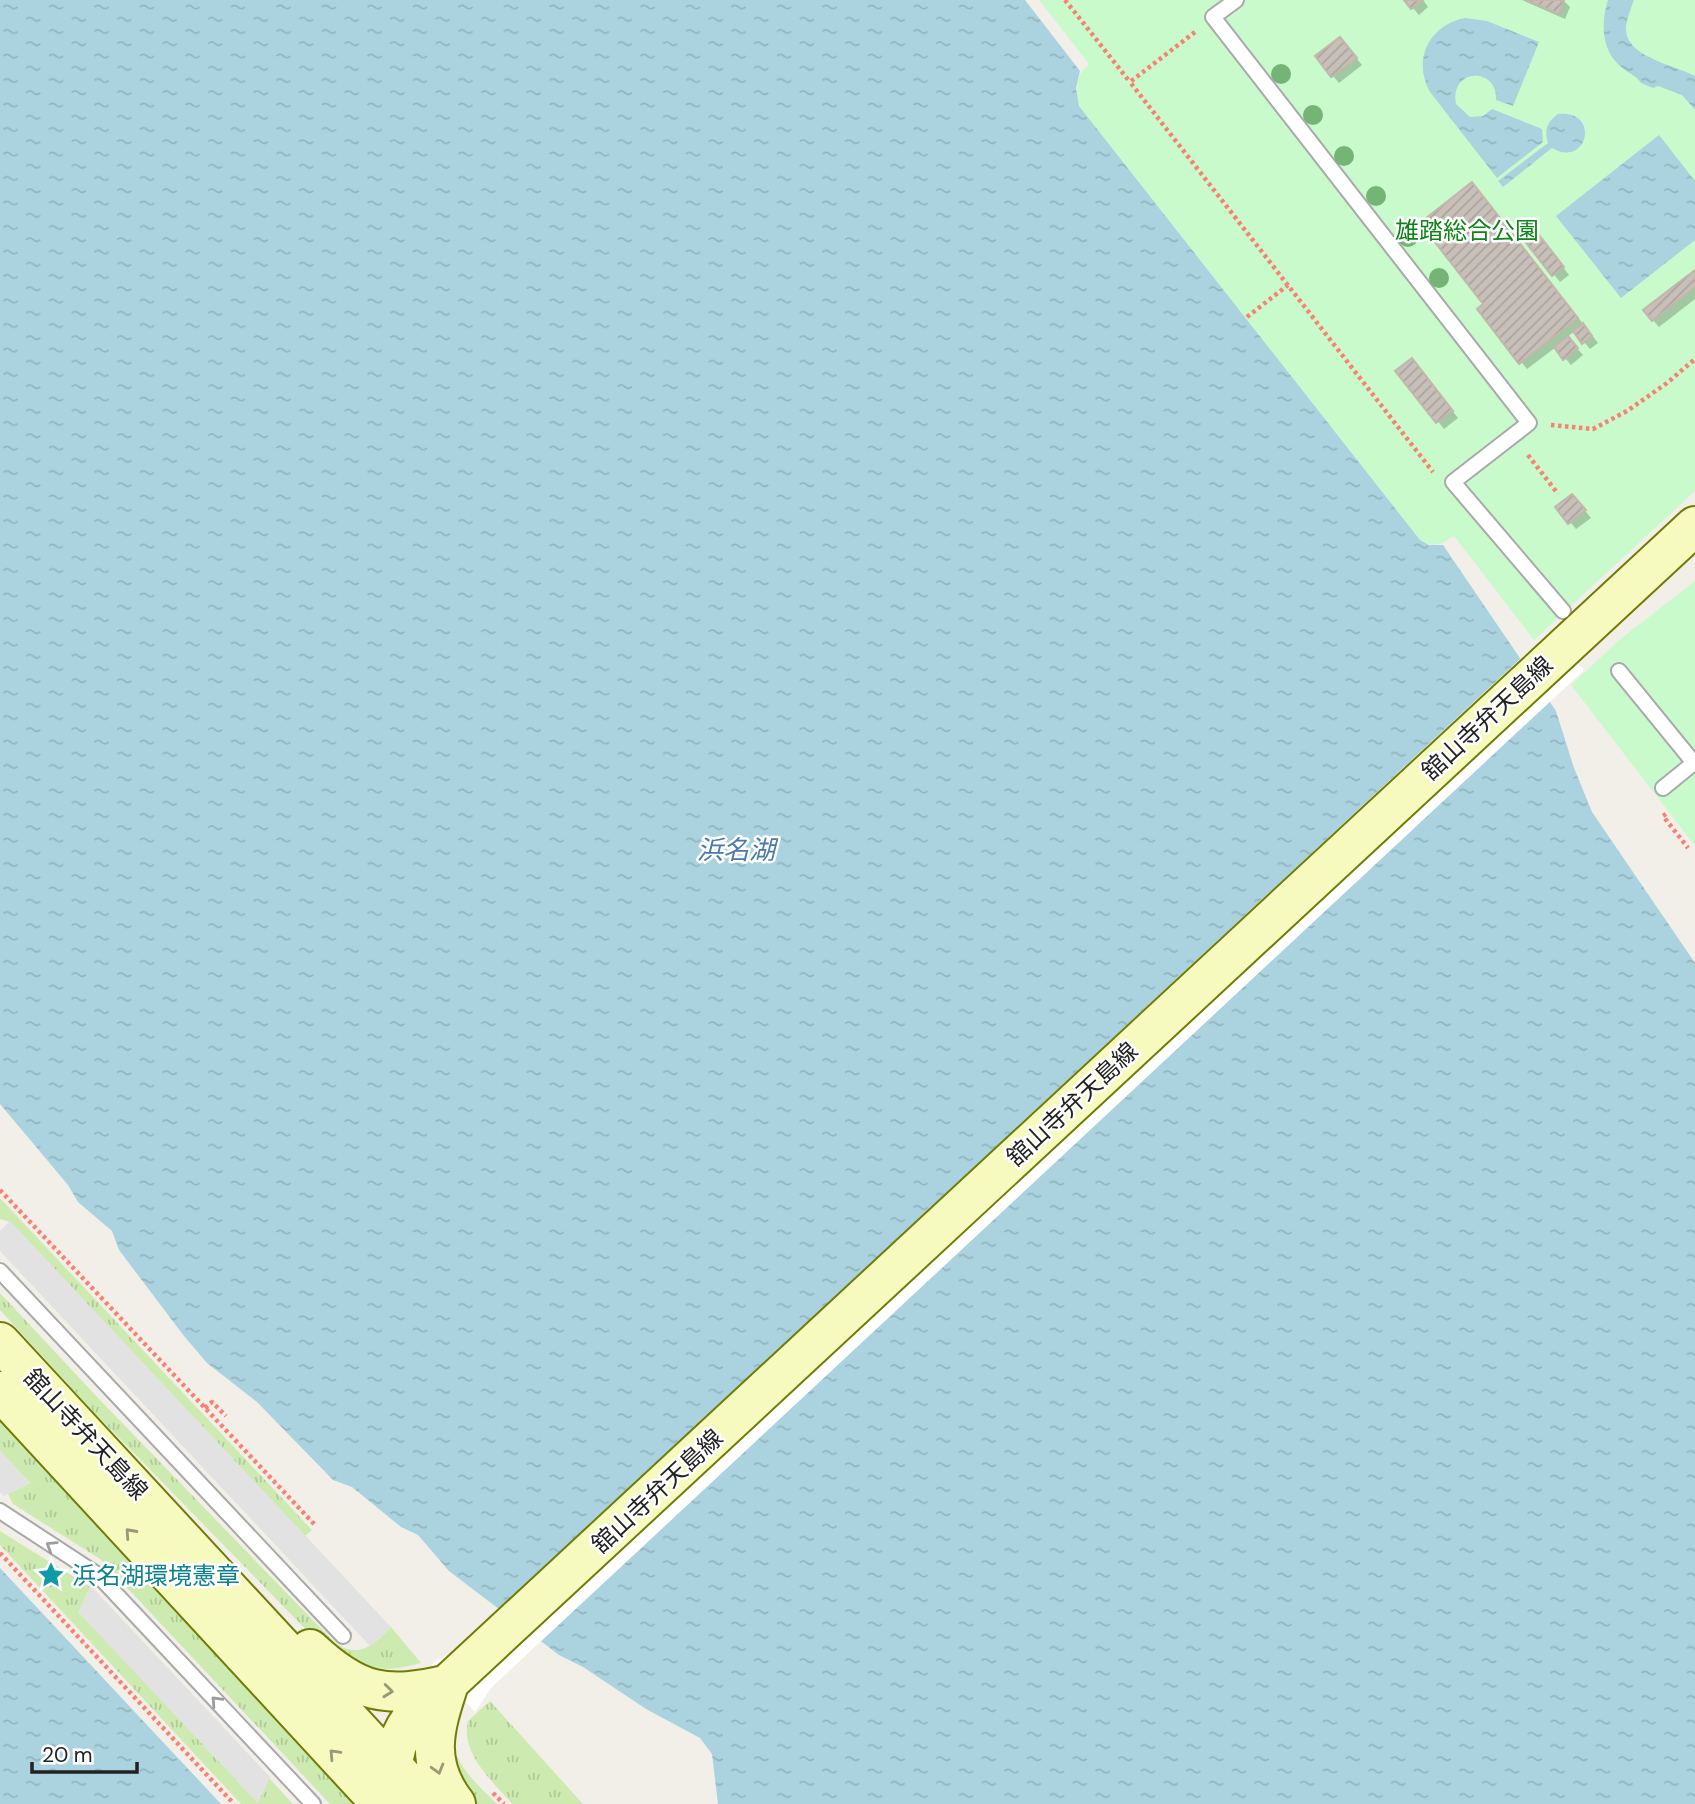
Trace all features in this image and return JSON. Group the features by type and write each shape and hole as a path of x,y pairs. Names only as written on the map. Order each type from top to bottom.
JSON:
{"main road":[{"name":"舘山寺弁天島線","path":"412,1717 1563,629 1695,526"},
{"name":"舘山寺弁天島線","path":"0,1342 428,1804"},
{"name":"舘山寺弁天島線","path":"0,1391 381,1804"},
{"path":"112,1463 338,1673 366,1687 386,1692 406,1693 449,1684 435,1731 434,1755 440,1778 456,1804"},
{"path":"284,1700 325,1715 350,1720 412,1717"},
{"path":"399,1804 393,1787 395,1750 401,1732 412,1717"}],"lane":[{"path":"1236,0 1213,17 1529,423 1453,482 1563,629"},
{"path":"1619,671 1694,762 1663,788"},
{"path":"0,1271 343,1636"},
{"path":"0,1511 98,1575 313,1804"}],"path":[{"path":"1066,0 1446,488 1453,482"},
{"path":"1130,82 1213,17"},
{"path":"1247,317 1287,285"},
{"path":"1529,423 1594,429 1627,411 1695,359"},
{"path":"1531,458 1558,494"},
{"path":"1663,816 1688,848"},
{"path":"0,1190 316,1526"},
{"path":"205,1408 212,1402 226,1416"},
{"path":"0,1553 234,1804"}],"green space":[{"name":"雄踏総合公園","path":"1039,0 1695,0 1695,491 1534,640 1454,536 1437,544 1420,540 1079,106 1078,83 1081,73 1089,64"},
{"path":"1695,581 1695,846 1571,685 1618,641"},
{"path":"0,1198 312,1530 305,1536 10,1222 0,1219"},
{"path":"0,1293 336,1644 360,1650 373,1644 391,1627 421,1663 391,1669 367,1666 356,1663 318,1642 91,1409 0,1310"},
{"path":"0,1416 354,1804 330,1804 100,1559 13,1504 8,1494 30,1483 0,1451"},
{"path":"0,1531 90,1587 79,1612 257,1802 269,1778 293,1804 241,1804 0,1545"},
{"path":"490,1701 583,1804 512,1804 480,1766 469,1745 468,1721"},
{"path":"452,1740 464,1768 497,1804 472,1804 458,1787"}],"shaded area":[{"path":"10,1221 391,1627 370,1646 0,1251 0,1231"},
{"path":"0,1451 30,1483 4,1496 0,1492"},
{"path":"91,1586 270,1777 258,1803 78,1612"}],"water":[{"name":"浜名湖","path":"0,0 1025,0 1080,71 1076,88 1079,106 1420,540 1429,545 1443,545 1556,711 1574,768 1592,812 1695,963 1695,1804 718,1804 712,1754 700,1738 646,1709 583,1667 559,1655 449,1571 418,1535 401,1527 352,1487 333,1480 257,1402 207,1363 119,1250 112,1231 78,1202 68,1185 0,1104"},
{"path":"1608,0 1634,0 1626,27 1633,46 1652,59 1695,76 1695,110 1682,95 1641,83 1613,58 1604,34"},
{"path":"1465,18 1487,21 1539,42 1513,106 1496,100 1495,89 1490,81 1482,77 1466,78 1456,92 1456,104 1470,117 1483,116 1492,109 1542,129 1543,142 1497,178 1430,92 1425,80 1424,56 1433,36 1452,22"},
{"path":"1558,114 1572,115 1580,120 1585,137 1581,145 1574,151 1564,152 1552,148 1503,187 1498,181 1548,143 1547,127"},
{"path":"1659,135 1695,181 1695,240 1621,298 1556,216"},
{"path":"0,1568 221,1804 0,1804"}],"pier":[{"path":"1549,632 1584,670 492,1687 475,1712 431,1664 453,1652"}],"building":[{"path":"1404,0 1423,0 1411,9"},
{"path":"1526,0 1564,0 1559,14"},
{"path":"1340,37 1357,58 1331,77 1315,56"},
{"path":"1472,182 1578,318 1519,364 1477,309 1483,304 1420,223"},
{"path":"1529,222 1564,267 1552,276 1517,231"},
{"path":"1695,270 1695,287 1652,321 1643,310"},
{"path":"1583,323 1592,336 1582,344 1573,331"},
{"path":"1568,336 1578,348 1563,360 1554,347"},
{"path":"1412,358 1453,411 1436,423 1395,371"},
{"path":"1572,494 1586,510 1568,524 1555,507"}],"place":[{"name":"浜名湖環境憲章","path":"51,1575"}]}
